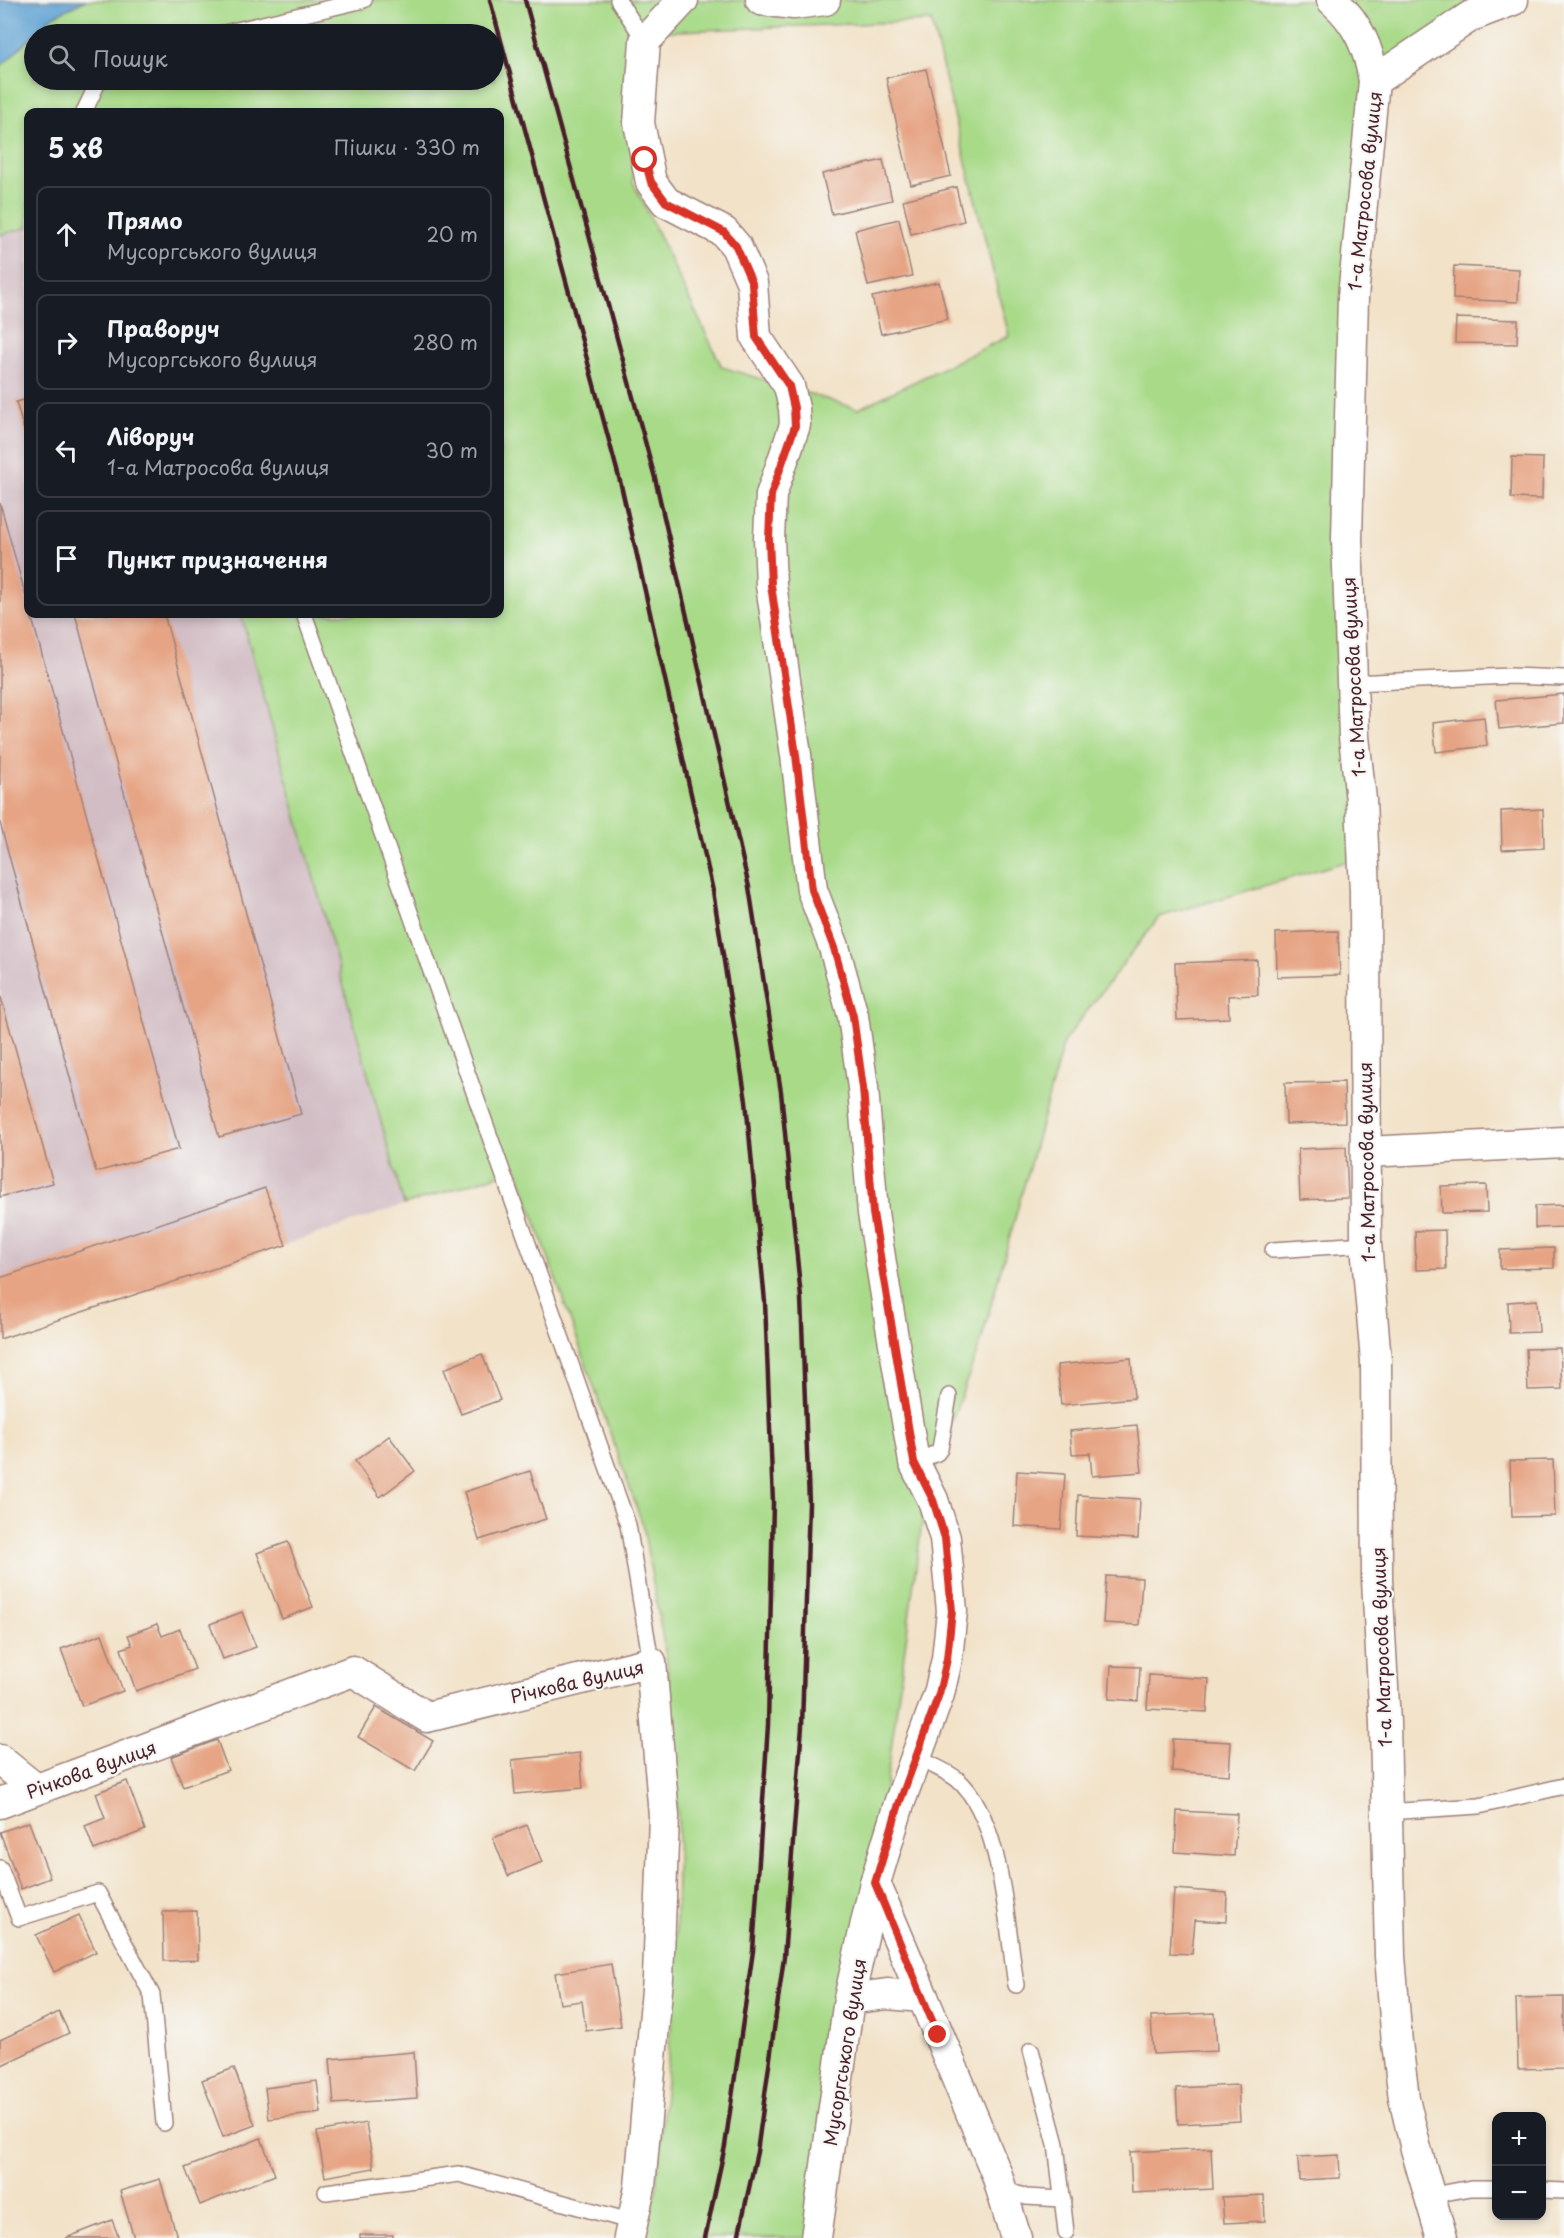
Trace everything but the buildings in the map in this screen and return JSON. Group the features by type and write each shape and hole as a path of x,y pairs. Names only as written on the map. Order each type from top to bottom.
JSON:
{"street":[{"path":"645,41 683,0"},
{"path":"761,0 794,4 825,0"},
{"name":"1-а Матросова вулиця","path":"1332,0 1358,30 1370,55 1374,81 1350,352 1347,539 1352,683 1365,892 1366,1244 1376,1361 1377,1580 1385,1723 1390,1956 1404,2098 1428,2196 1442,2238"},
{"path":"1374,81 1471,16 1513,0"},
{"name":"Мусоргського вулиця","path":"645,41 639,123 651,182 666,202 724,232 736,246 752,283 756,337 789,386 794,408 795,426 771,495 769,538 771,585 796,755 812,890 834,948 853,1016 863,1088 873,1213 914,1462 933,1500 945,1538 952,1611 947,1659 939,1694 875,1883 849,1999 816,2238"},
{"path":"1366,1152 1564,1142"},
{"name":"Річкова вулиця","path":"0,1803 353,1671 428,1717 651,1662 664,1816 658,1978 640,2187 631,2230"},
{"path":"0,1760 36,1789"},
{"path":"875,1883 1001,2188 1016,2238"},
{"path":"849,1999 887,1994 922,1997"}],"lane":[{"path":"262,24 364,0"},
{"path":"618,0 645,41"},
{"path":"86,108 94,90"},
{"path":"305,618 628,1525 651,1662"},
{"path":"1352,683 1510,675 1564,678"},
{"path":"1273,1250 1366,1244"},
{"path":"914,1462 937,1454 940,1449 949,1396"},
{"path":"916,1757 956,1778 968,1791 985,1817 994,1845 1016,1985"},
{"path":"1386,1812 1479,1806 1564,1786"},
{"path":"0,1868 20,1918 98,1893 152,1995 164,2123"},
{"path":"1031,2050 1056,2144 1066,2232"},
{"path":"326,2192 459,2174 631,2230"},
{"path":"1001,2188 1026,2197 1063,2199"},
{"path":"1428,2196 1472,2188 1492,2188"},
{"path":"1546,2190 1564,2191"}],"shaded area":[{"path":"24,228 24,618 242,618 404,1205 0,1339 0,235"}],"green space":[{"path":"86,0 1470,0 1379,83 1345,529 1358,858 1159,917 1064,1041 981,1341 926,1493 875,1867 810,2238 645,2238 656,2189 675,1985 678,1820 667,1663 643,1526 517,1169 404,1205 242,618 504,618 504,108 24,108 24,228 0,235 0,67 24,44 24,90 504,90 504,24 45,24 53,16","holes":["931,21 1009,336 858,409 722,367 633,182 626,33"]}],"water":[{"path":"0,0 86,0 53,16 45,24 24,24 24,44 0,67"}],"railway":[{"path":"490,0 496,24"},
{"path":"525,0 655,478 749,887 781,1092 801,1298 809,1503 802,1726 784,1957 757,2152 738,2238"},
{"path":"504,52 621,485 713,891 746,1101 765,1302 773,1503 768,1725 753,1951 725,2146 705,2238"}],"route":[{"path":"645,160 651,182 666,202 688,216 724,232 736,246 752,283 753,322 756,337 789,386 794,408 795,426 771,495 769,538 771,585 796,755 812,890 834,948 853,1016 863,1088 873,1213 914,1462 933,1500 945,1538 949,1570 952,1611 947,1659 939,1694 899,1804 875,1883 938,2035"}]}
